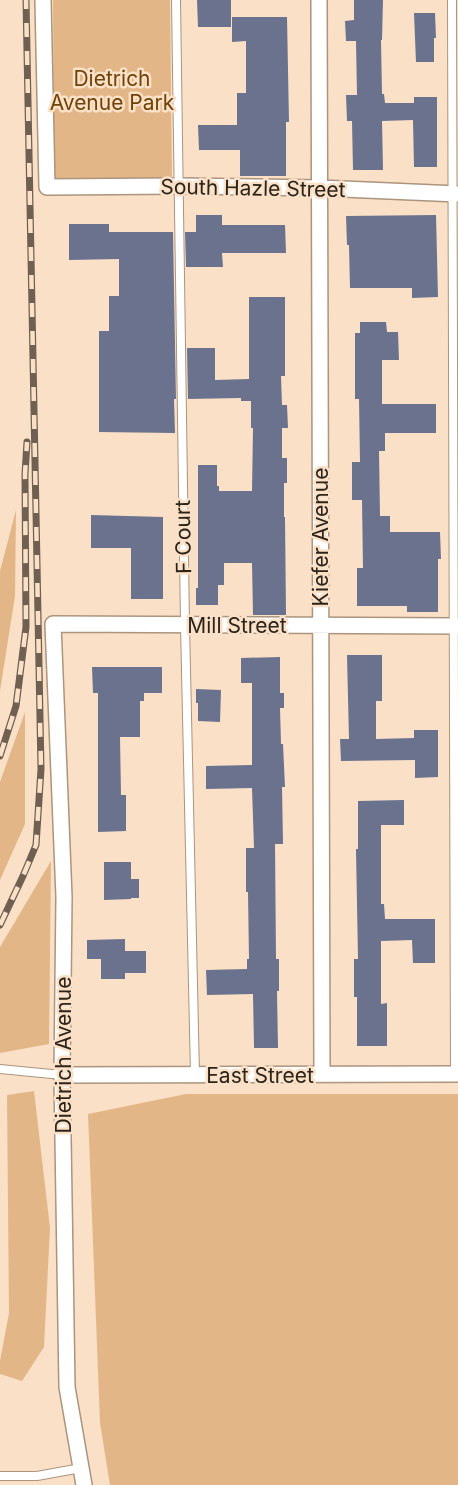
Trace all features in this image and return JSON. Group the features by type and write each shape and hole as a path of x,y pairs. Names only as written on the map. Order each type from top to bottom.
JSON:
{"street":[{"name":"South Hazle Street","path":"43,0 47,187 320,188 455,194"},
{"name":"Kiefer Avenue","path":"319,0 322,1074"},
{"name":"Mill Street","path":"53,624 456,626"},
{"name":"Dietrich Avenue","path":"53,624 64,897 62,1075 67,1387 84,1485"},
{"name":"East Street","path":"62,1075 457,1074"}],"lane":[{"name":"F Court","path":"176,0 185,625 195,1075"},
{"path":"452,0 455,194 457,1074"},
{"path":"0,1069 62,1075"},
{"path":"0,1476 37,1476 81,1468"}],"green space":[{"name":"Dietrich Avenue Park","path":"53,0 170,0 172,181 54,182"},
{"path":"16,510 15,596 0,691 0,571"},
{"path":"25,712 25,824 0,880 0,782"},
{"path":"51,861 49,1044 0,1053 0,947"},
{"path":"34,1091 50,1228 44,1347 22,1381 0,1374 0,1361 9,1313 7,1095"},
{"path":"186,1094 458,1094 458,1485 110,1485 100,1423 88,1114"}],"building":[{"path":"197,0 231,0 231,27 198,27"},
{"path":"354,0 383,0 382,94 384,94 385,103 414,103 414,97 437,97 437,167 414,167 413,120 382,121 383,170 353,170 352,121 347,121 346,95 357,95 356,41 346,41 345,21 354,20"},
{"path":"414,13 435,13 434,62 416,62"},
{"path":"232,17 287,17 289,122 286,122 286,176 240,176 240,150 199,150 198,125 237,125 237,93 246,93 246,41 232,42"},
{"path":"196,215 222,215 222,225 285,225 286,253 222,253 223,267 186,267 185,232 196,232"},
{"path":"436,215 438,297 412,298 412,288 350,288 346,216"},
{"path":"69,224 109,224 109,232 173,232 175,433 99,432 99,331 109,331 109,296 119,296 119,259 69,260"},
{"path":"249,297 285,297 285,376 281,376 282,405 287,405 288,428 282,428 282,458 287,458 287,483 284,483 286,615 253,615 252,563 224,563 224,585 218,585 218,605 196,605 198,465 217,465 219,491 252,491 253,428 251,428 251,401 241,401 241,398 188,399 187,348 215,348 215,380 249,379"},
{"path":"360,322 386,322 387,332 398,332 399,360 382,360 382,404 436,404 436,433 385,433 385,451 379,451 380,516 390,516 390,532 440,532 438,612 407,612 407,606 357,606 357,568 363,568 362,500 352,500 352,462 360,462 359,399 355,399 355,333 360,333"},
{"path":"91,515 163,517 163,599 131,599 131,548 91,548"},
{"path":"347,655 382,655 382,701 376,701 376,739 414,738 414,730 438,730 438,777 415,778 415,760 341,761 340,739 349,739"},
{"path":"280,657 280,693 284,693 284,708 280,708 285,787 282,787 283,844 275,844 276,959 279,959 278,1048 254,1048 253,994 207,995 206,970 247,969 247,959 249,959 246,848 254,848 252,788 206,789 206,766 252,765 252,683 241,683 241,658"},
{"path":"92,667 162,667 162,693 144,693 144,701 140,701 140,737 120,737 121,795 126,795 126,831 98,832 98,693 93,693"},
{"path":"196,689 221,690 220,722 198,721"},
{"path":"404,800 404,825 381,825 381,904 384,904 385,919 435,919 435,963 413,963 412,940 381,941 381,1004 387,1003 387,1046 357,1046 354,959 358,959 356,849 358,849 358,801"},
{"path":"104,862 131,862 131,879 139,879 139,898 104,900"},
{"path":"125,939 125,951 146,951 146,973 125,973 125,979 101,979 101,959 87,959 87,940"}],"railway":[{"path":"0,925 36,845 41,769 26,0"},
{"path":"0,756 16,706 26,627 25,474 27,442"}]}
